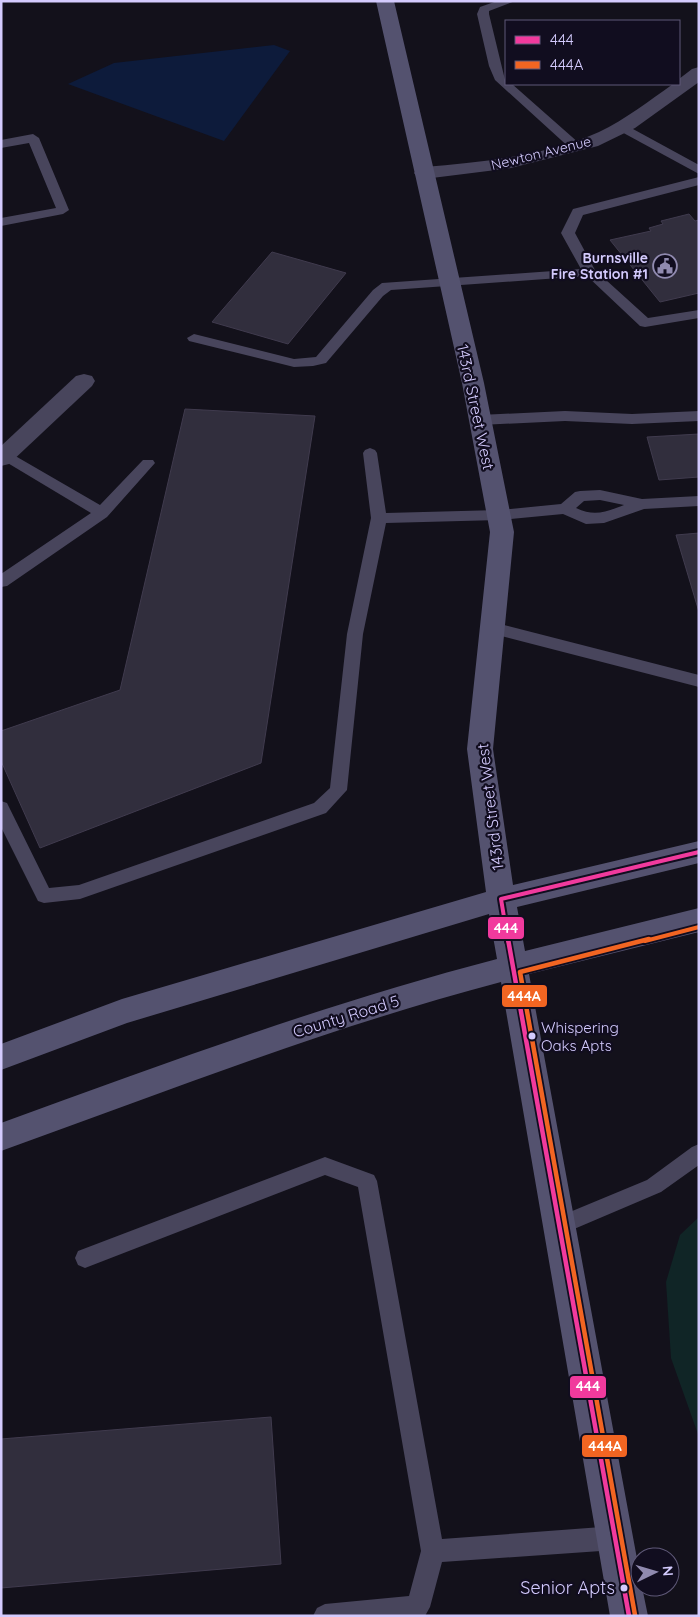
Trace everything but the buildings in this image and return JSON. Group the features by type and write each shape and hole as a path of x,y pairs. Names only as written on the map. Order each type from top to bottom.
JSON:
{"street":[{"name":"143rd Street West","path":"385,1 480,420 502,532 480,749 501,899 629,1616"},
{"name":"Newton Avenue","path":"424,173 482,168 513,163 576,147 640,117 699,74"},
{"path":"3,457 84,381"},
{"path":"1,1057 122,1012 501,899 699,852"},
{"name":"County Road 5","path":"1,1137 153,1080 334,1018 513,967 699,920"}],"lane":[{"path":"505,83 495,66 483,14 484,9 510,1"},
{"path":"508,85 576,147"},
{"path":"622,127 699,170"},
{"path":"1,144 33,138 64,210 1,222"},
{"path":"699,181 578,212 568,233 590,272 646,323 699,314"},
{"path":"194,338 294,363 313,362 321,360 326,355 382,289 394,286 590,272"},
{"path":"480,420 565,416 632,419 699,416"},
{"path":"1,808 44,896 80,892 320,808 338,790 355,634 379,518 370,453"},
{"path":"3,457 102,514"},
{"path":"1,582 102,514 148,463"},
{"path":"565,510 580,496 600,495 642,504 699,501"},
{"path":"379,518 499,515 565,510 586,518 604,518 642,504"},
{"path":"492,628 699,681"},
{"path":"560,1226 654,1186 699,1154"},
{"path":"85,1258 324,1166 367,1181 433,1551 418,1607 325,1616"},
{"path":"433,1551 615,1538"}],"green space":[{"path":"699,1217 699,1437 671,1358 666,1282 680,1235"}],"water":[{"path":"274,45 290,51 224,141 68,84 114,63"}],"transit line":[{"name":"444","path":"629,1616 501,899 699,852"},
{"name":"444A","path":"635,1615 520,972 699,927"}],"place":[{"name":"Burnsville Fire Station #1","path":"665,266"},
{"name":"Whispering Oaks Apts","path":"532,1036"},
{"name":"Senior Apts","path":"624,1588"}]}
